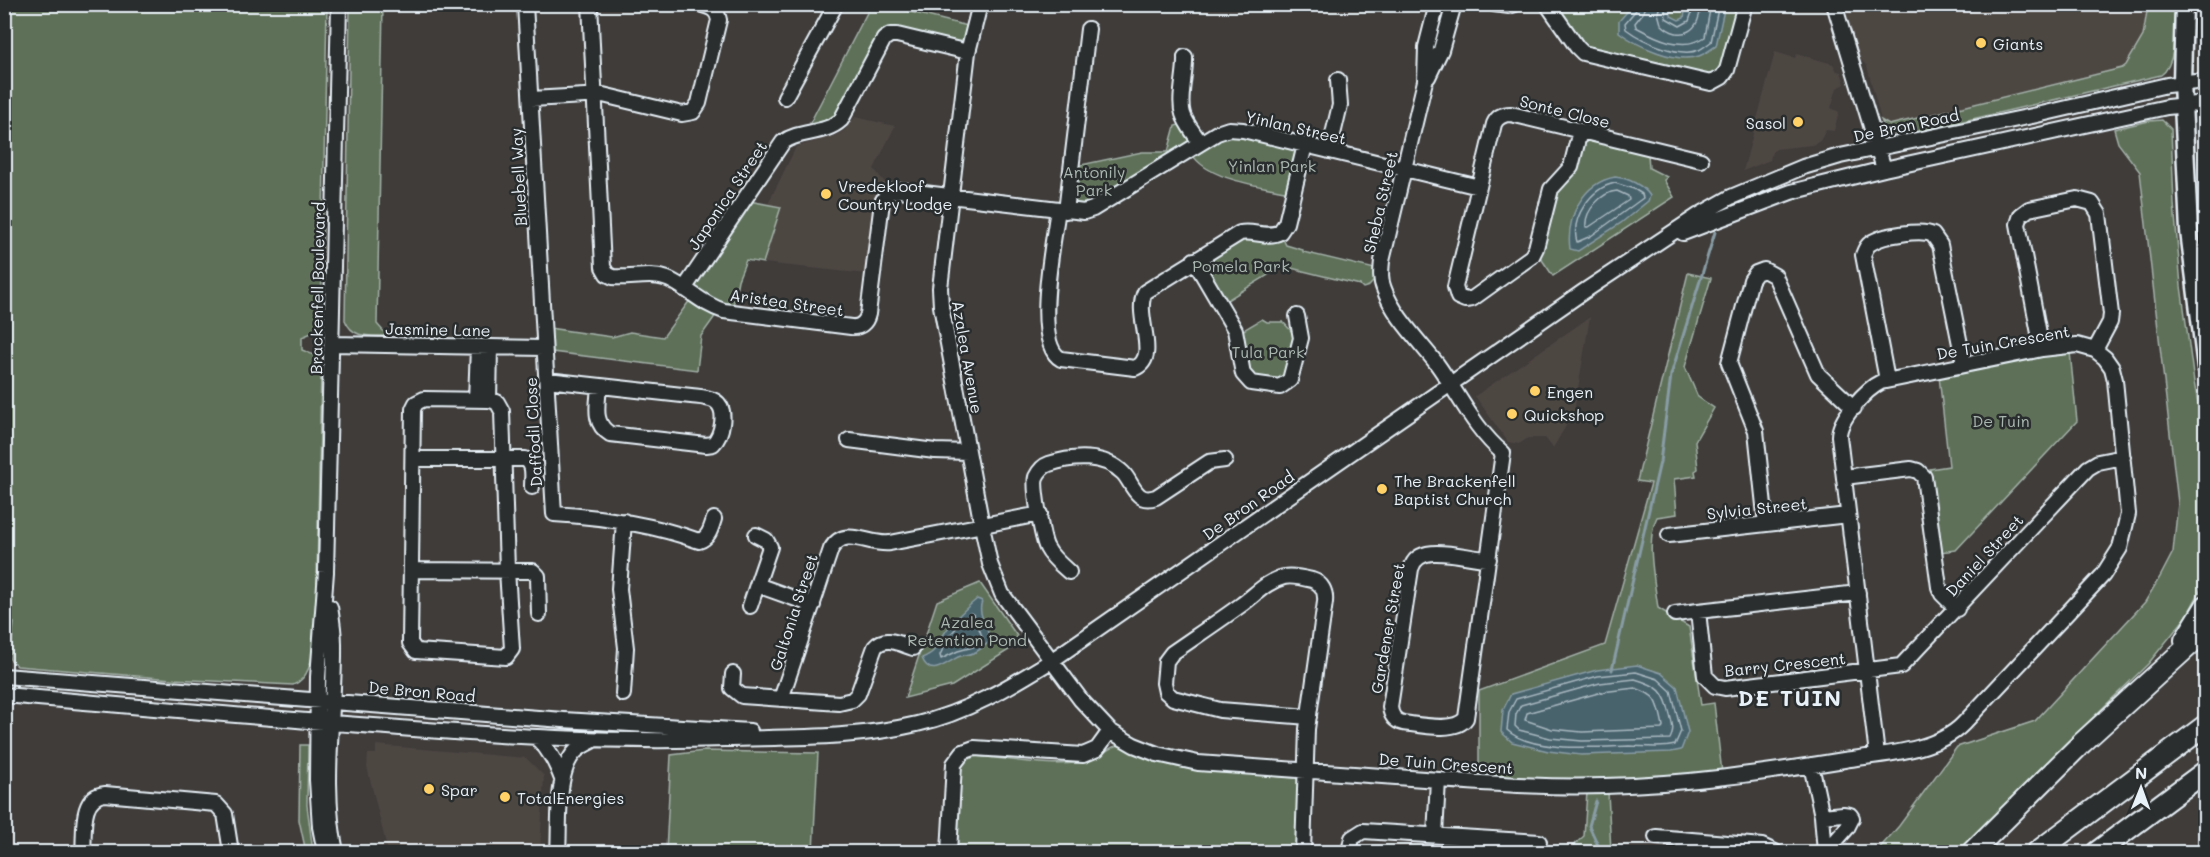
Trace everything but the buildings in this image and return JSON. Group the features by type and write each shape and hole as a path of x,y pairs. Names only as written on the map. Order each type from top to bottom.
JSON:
{"highway":[{"path":"2176,655 2205,606"},
{"path":"1972,852 2082,743 2205,630"},
{"path":"2037,852 2205,725"},
{"path":"2097,852 2205,771"}],"main road":[{"path":"2184,7 2182,82 2189,231 2205,367"}],"street":[{"name":"Brackenfell Boulevard","path":"336,852 330,816 325,700 318,677 326,572 339,4"},
{"name":"Bluebell Way","path":"525,4 543,348"},
{"name":"Aristea Street","path":"590,4 603,267 607,274 613,277 669,279 710,306 724,311 851,327 859,326 868,314 882,202 885,195 895,190 951,197"},
{"path":"531,99 603,95 689,114 696,110 719,20 713,9 699,4"},
{"path":"785,97 836,4"},
{"name":"Azalea Avenue","path":"980,4 968,52 940,297 990,564 1002,594 1051,661"},
{"name":"Sheba Street","path":"1437,4 1426,47 1425,81 1381,268 1382,282 1387,296 1449,383"},
{"name":"Sheba Street","path":"1425,81 1441,50 1454,4"},
{"path":"1494,4 1509,6 1515,4"},
{"path":"1547,4 1583,53 1711,83 1722,77 1727,70 1745,4"},
{"path":"1833,4 1884,169"},
{"path":"1431,28 1446,32"},
{"path":"1088,29 1045,317 1051,350 1061,359 1131,368 1142,364 1148,353 1142,322 1143,295 1149,288 1240,233 1249,232 1269,236 1280,232 1286,223 1305,145"},
{"name":"Japonica Street","path":"684,289 783,142 790,137 834,125 841,120 884,39 897,35 968,52"},
{"path":"1185,57 1182,110 1200,143"},
{"path":"1329,151 1340,105 1338,80"},
{"name":"De Bron Road","path":"4,695 325,723 592,741 836,736 893,729 948,715 1012,685 1051,661 1275,507 1449,383 1699,215 1731,197 1803,167 1877,147 2182,82 2205,81"},
{"name":"De Bron Road","path":"1654,245 1712,220 1791,192 1884,169 2183,104 2205,103"},
{"name":"Sonte Close","path":"1479,187 1494,124 1503,115 1511,114 1701,160"},
{"name":"Yinlan Street","path":"951,197 1089,211 1200,143 1223,131 1236,129 1404,169"},
{"path":"1404,169 1479,187 1455,287 1458,297 1465,300 1472,299 1532,256 1551,189 1571,167 1580,131"},
{"path":"2042,349 2018,224 2021,215 2029,209 2082,199 2092,203 2099,214 2111,314 2110,322 2095,350"},
{"path":"1887,380 1863,255 1868,245 1874,241 1919,231 1933,235 1940,245 1964,364"},
{"path":"1194,260 1235,330 1243,374 1251,383 1276,387 1284,386 1290,380 1301,338 1297,316"},
{"path":"1766,524 1756,431 1729,363 1751,280 1756,273 1764,270 1775,276 1818,374 1854,408"},
{"name":"Jasmine Lane","path":"333,344 543,348"},
{"name":"De Tuin Crescent","path":"1051,661 1091,714 1110,731 1134,745 1179,760 1438,780 1527,785 1622,786 1710,780 1877,755 1936,743 1955,732 2103,575 2120,548 2127,526 2127,502 2114,374 2109,363 2095,350 2077,345 2042,349 1887,380 1872,387 1843,420 1839,432 1877,755"},
{"path":"483,400 484,347"},
{"name":"Daffodil Close","path":"543,348 547,380 554,514 624,521"},
{"path":"547,380 599,386 712,400 721,407 720,433 712,444 705,446 610,434 603,430 597,419 599,386"},
{"name":"Gardener Street","path":"1449,383 1490,442 1503,453 1489,559 1466,718 1462,724 1453,727 1403,723 1396,720 1391,714 1390,707 1411,569 1415,560 1418,556 1428,552 1489,559"},
{"path":"424,399 496,402 502,411 504,458 512,649 506,657 416,651 410,643 413,409 416,403 424,399"},
{"path":"849,440 943,452 968,452"},
{"name":"Daniel Street","path":"1867,671 1903,665 2088,468 2098,462 2123,457"},
{"path":"1068,572 1046,548 1042,536 1035,487 1036,478 1041,470 1052,463 1086,458 1102,461 1125,475 1140,496 1149,499 1156,497 1209,462 1225,460"},
{"path":"413,459 525,459 532,465 532,487"},
{"path":"1844,477 1911,469 1918,471 1924,477 1939,587 1942,594 1957,609"},
{"path":"982,526 1040,514"},
{"name":"Sylvia Street","path":"1669,535 1848,515"},
{"path":"623,694 626,654 619,589 619,560 624,521 669,530 699,541 704,540 714,519"},
{"name":"Galtonia Street","path":"781,699 831,549 842,538 851,536 884,544 982,526"},
{"path":"750,606 770,547 766,540 756,535"},
{"path":"412,570 530,570 536,573 539,614"},
{"path":"1303,852 1309,717 1326,598 1321,586 1313,580 1290,576 1280,578 1257,590 1243,603 1168,657 1165,665 1165,687 1169,695 1177,699 1220,710 1309,717"},
{"path":"757,585 813,605"},
{"path":"1675,614 1858,593"},
{"name":"Barry Crescent","path":"1698,611 1704,672 1708,680 1720,688 1867,671"},
{"path":"733,674 732,688 738,695 833,704 852,700 861,690 875,647 879,642 886,640 913,648"},
{"name":"De Bron Road","path":"4,676 563,720 836,736"},
{"name":"Brackenfell Boulevard","path":"325,723 317,780 320,827 325,852"},
{"path":"949,852 954,764 963,752 974,748 1083,755 1098,749 1110,731"},
{"path":"537,738 555,760 562,779"},
{"path":"558,852 562,779 569,760 592,741"},
{"path":"1811,765 1822,816 1825,852"},
{"path":"1435,835 1438,780"},
{"path":"83,852 87,806 94,797 105,794 216,804 225,814 231,852"},
{"path":"1822,816 1843,814 1850,815 1852,818 1847,828 1825,852"},
{"path":"1349,852 1352,838 1363,831 1539,842"},
{"path":"1656,837 1762,846 1775,852"}],"shaded area":[{"path":"1844,5 2148,5 2143,36 2122,68 1889,125 1881,120 1867,66 1855,48"},
{"path":"1775,52 1795,58 1797,54 1833,64 1837,71 1841,72 1845,84 1837,88 1831,108 1839,112 1834,131 1826,130 1820,141 1812,145 1776,149 1772,152 1770,160 1743,171"},
{"name":"Vredekloof Country Lodge","path":"855,117 895,126 874,169 888,186 867,274 763,263 781,207 768,204 796,147 844,131"},
{"path":"1590,317 1574,412 1553,448 1545,438 1528,438 1519,444 1508,442 1475,396"},
{"path":"376,745 526,758 544,776 540,852 388,852 367,767 368,754 376,754"}],"green space":[{"path":"4,5 327,5 321,319 314,332 302,337 302,350 314,355 321,368 316,632 308,670 300,681 293,685 172,679 17,666 10,659 14,623 4,622"},
{"path":"350,5 383,5 377,324 385,336 367,336 356,333 345,320"},
{"path":"871,5 882,5 968,26 965,37 957,44 896,30 834,120 811,127 810,123"},
{"path":"1553,5 1740,5 1722,69 1711,78 1587,50"},
{"path":"2148,5 2175,5 2173,53 2161,75 1903,135 1889,131 1881,120 1889,125 2122,68 2143,36"},
{"path":"2162,120 2171,129 2181,286 2194,382 2205,440 2205,582 2186,617 2148,664 2078,732 2017,798 1958,852 1876,852 1899,826 1957,747 2035,721 2145,602 2173,552 2178,503 2140,172 2118,143 2114,129"},
{"name":"Antonily Park","path":"1183,124 1189,137 1187,144 1087,205 1076,203 1074,200 1076,166 1142,152 1168,152 1175,126"},
{"name":"Yinlan Park","path":"1236,134 1292,148 1297,156 1289,192 1222,176 1199,163 1192,154 1223,137"},
{"path":"2206,138 2205,235 2200,139"},
{"path":"1590,139 1648,154 1649,168 1667,177 1664,180 1674,197 1553,276 1538,254 1554,194 1584,142"},
{"path":"749,201 781,207 763,263 746,260 738,280 733,306 727,305 707,297 694,286"},
{"name":"Pomela Park","path":"1282,237 1286,245 1303,250 1303,252 1375,269 1374,281 1363,288 1360,285 1283,266 1224,302 1204,264 1205,261 1238,239"},
{"path":"1688,273 1711,278 1685,367 1698,397 1714,408 1695,441 1698,469 1695,471 1696,476 1674,479 1677,514 1657,517 1653,526 1651,549 1658,608 1689,627 1701,705 1714,703 1722,773 1600,780 1479,777 1479,691 1605,645 1651,483 1637,481"},
{"path":"690,300 716,315 701,336 697,370 552,352 548,328 612,337 630,332 663,337"},
{"name":"Tula Park","path":"1262,319 1267,322 1283,322 1295,335 1287,376 1282,381 1250,377 1240,332"},
{"name":"De Tuin","path":"2070,352 2077,421 1956,550 1940,552 1930,469 1949,466 1939,376 2042,355"},
{"name":"Azalea Retention Pond","path":"980,583 1017,636 1015,646 952,686 905,698 937,601"},
{"path":"300,745 308,745 307,805 313,852 306,852 299,820"},
{"path":"1120,745 1152,760 1178,767 1296,778 1300,782 1298,852 955,852 960,770 966,760 977,756 1035,762 1079,763 1095,759 1112,747"},
{"path":"704,751 818,753 813,852 666,852 671,755"},
{"path":"1587,792 1608,792 1611,852 1574,852 1574,845 1584,836"}],"water":[{"path":"1633,5 1679,5 1671,12 1671,16 1679,20 1684,18 1686,5 1725,5 1716,46 1699,56 1679,58 1636,43 1619,32 1619,21"},
{"path":"1615,177 1639,185 1650,196 1648,201 1621,223 1578,251 1570,249 1569,237 1574,214 1585,194 1593,186"},
{"path":"977,599 982,601 981,612 989,642 975,652 958,657 938,668 929,668 922,658 934,651 951,624"},
{"path":"1637,665 1661,673 1677,687 1688,732 1681,750 1581,755 1548,751 1512,742 1501,732 1503,710 1511,694 1597,670"}],"waterway":[{"path":"1612,670 1660,462 1671,375 1715,232"},
{"path":"1596,801 1589,826 1601,852"}],"place":[{"name":"Giants","path":"1981,43"},
{"name":"Sasol","path":"1798,122"},
{"name":"Vredekloof Country Lodge","path":"826,194"},
{"name":"Engen","path":"1535,391"},
{"name":"Quickshop","path":"1512,414"},
{"name":"The Brackenfell Baptist Church","path":"1382,489"},
{"name":"Spar","path":"429,789"},
{"name":"TotalEnergies","path":"505,797"}],"district":[{"name":"DE TUIN","path":"1790,697"}]}
